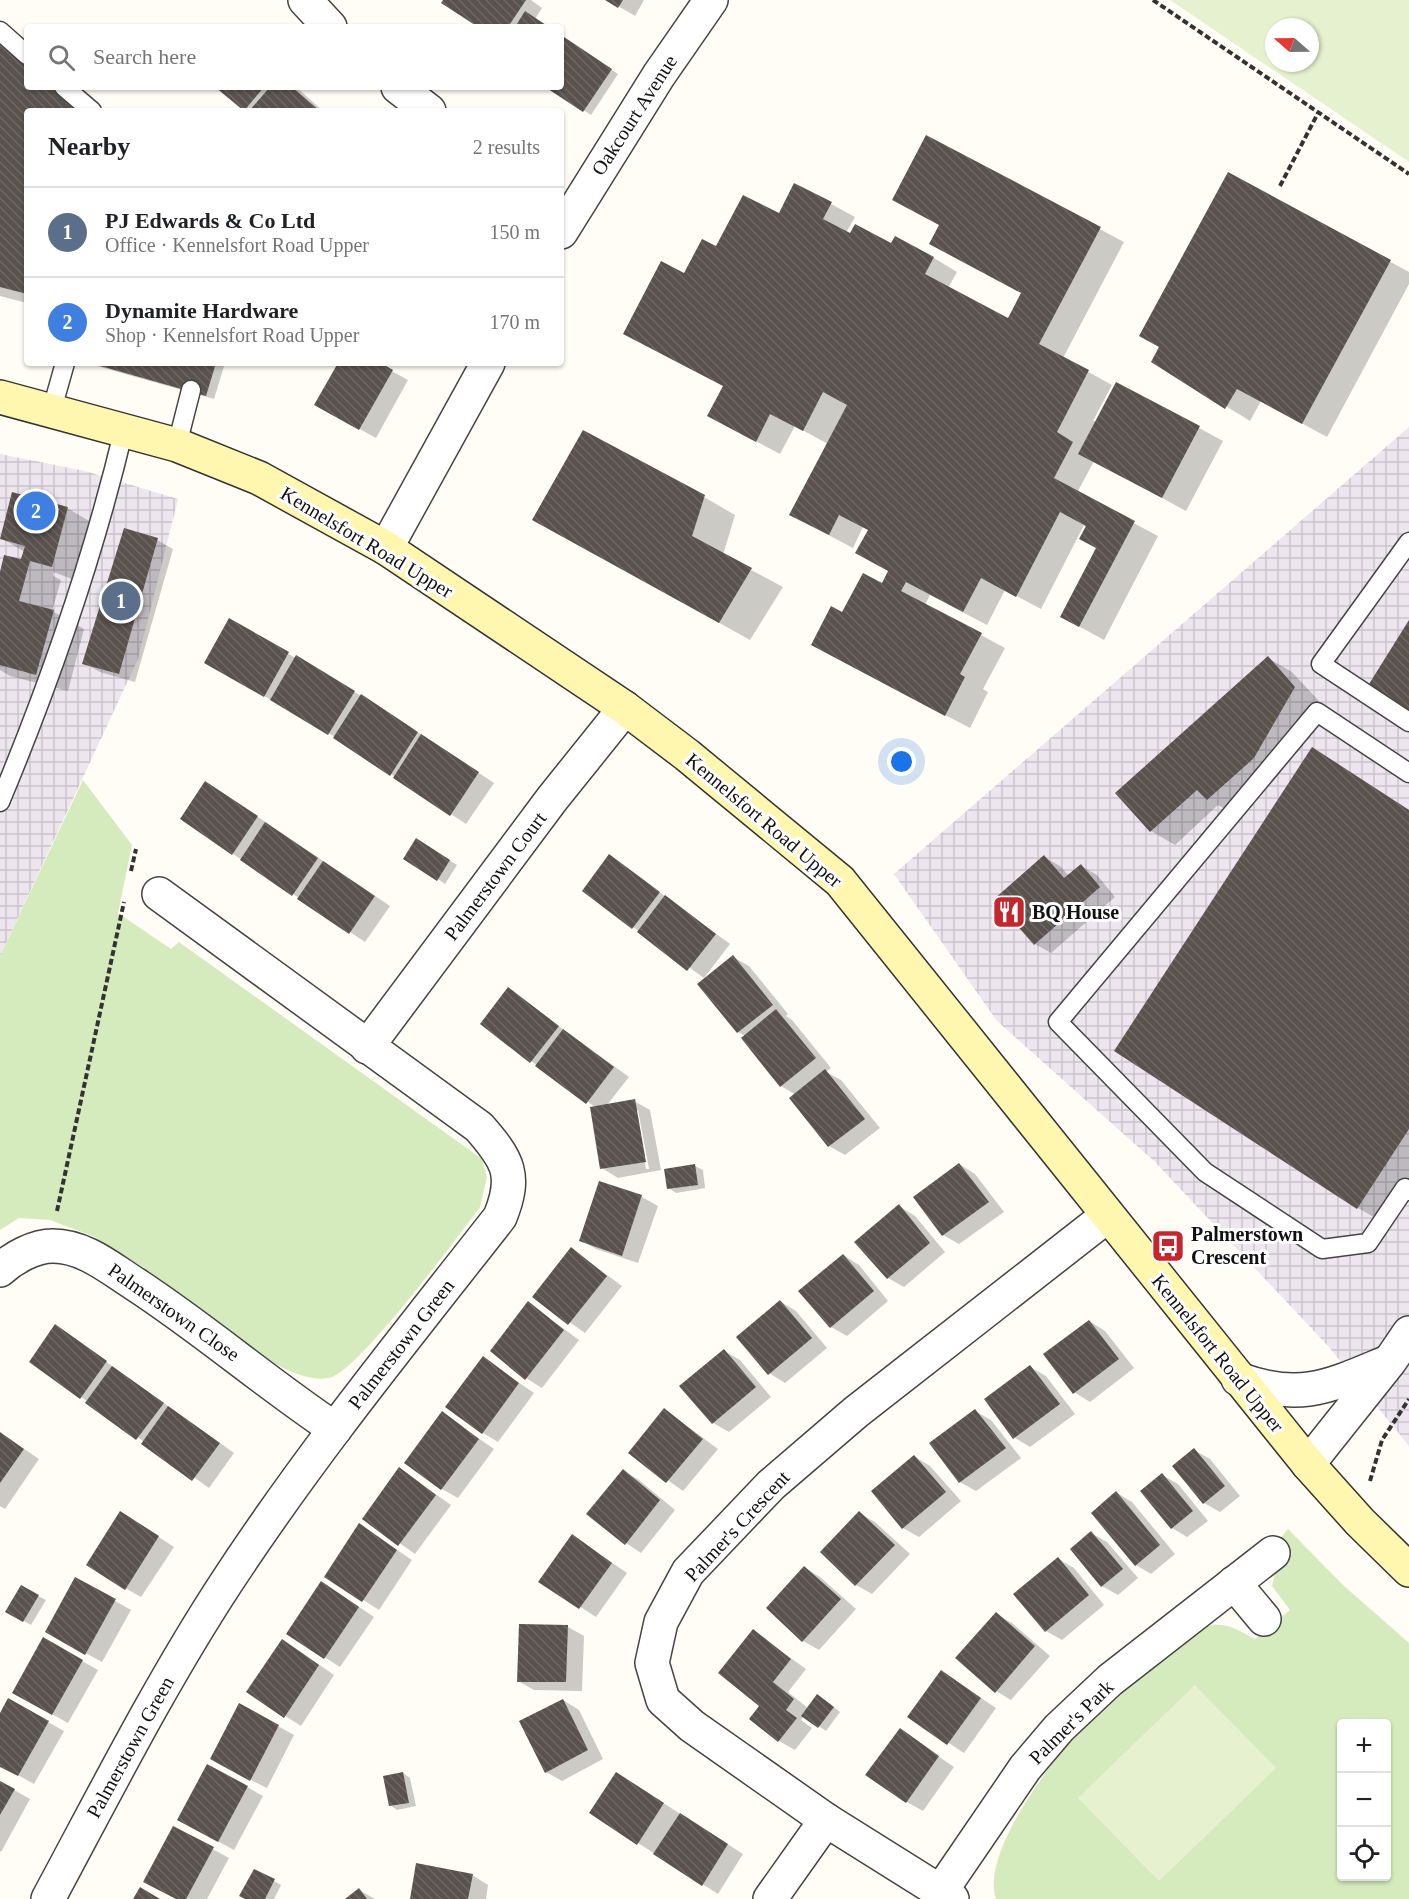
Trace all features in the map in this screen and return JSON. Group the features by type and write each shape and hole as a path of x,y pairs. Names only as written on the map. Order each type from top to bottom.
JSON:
{"street":[{"path":"306,0 327,24"},
{"name":"Oakcourt Avenue","path":"565,214 711,0"},
{"path":"402,90 425,108"},
{"path":"386,548 486,366"},
{"name":"Kennelsfort Road Upper","path":"0,397 177,445 259,478 386,548 625,708 840,881 1308,1464 1360,1522 1409,1570"},
{"name":"Palmerstown Court","path":"367,1047 552,799 625,708"},
{"name":"Palmerstown Green","path":"48,1899 198,1626 335,1429 500,1217 508,1195 510,1180 506,1164 496,1147 478,1127 159,894"},
{"name":"Palmer's Crescent","path":"946,1895 826,1820 692,1726 663,1700 652,1663 661,1622 688,1572 771,1485 856,1412 1107,1216"},
{"name":"Palmerstown Close","path":"0,1270 21,1255 38,1248 53,1246 75,1249 95,1258 181,1313 335,1429"},
{"path":"1308,1464 1390,1362 1409,1333"},
{"path":"1238,1379 1287,1391 1307,1391 1330,1386 1390,1362"},
{"name":"Palmer's Park","path":"946,1895 1025,1768 1059,1728 1110,1680 1273,1553"},
{"path":"1234,1583 1264,1619"},
{"path":"770,1899 826,1820"}],"lane":[{"path":"0,31 24,52"},
{"path":"68,90 88,108"},
{"path":"52,410 64,366"},
{"path":"177,445 191,390"},
{"path":"0,802 42,704 87,571 124,429"},
{"path":"1409,542 1321,664 1409,722"},
{"path":"1409,772 1317,712 1058,1022 1205,1172 1322,1249 1368,1244 1405,1188 1409,1191"}],"path":[{"path":"1153,0 1409,174"},
{"path":"1280,186 1318,113"},
{"path":"131,872 136,849"},
{"path":"56,1215 126,895"},
{"path":"1374,1490 1370,1480 1382,1440 1409,1399"}],"shaded area":[{"path":"1409,427 1409,1446 1328,1346 1155,1162 997,1021 894,874"},
{"path":"0,454 85,471 178,499 138,659 0,956"}],"green space":[{"path":"1170,0 1409,0 1409,162 1276,72 1319,72 1319,18 1265,18 1265,64"},
{"path":"83,780 132,845 118,913 171,949 179,942 482,1159 487,1177 480,1207 386,1327 346,1368 332,1377 310,1378 275,1364 95,1237 50,1220 19,1218 0,1230 0,956"},
{"path":"1288,1529 1343,1585 1409,1643 1409,1899 996,1899 994,1880 999,1857 1009,1833 1038,1783 1071,1741 1104,1707 1197,1631 1208,1626 1221,1625 1255,1639 1290,1610 1272,1586 1275,1573 1290,1558 1277,1542"},
{"path":"1195,1685 1276,1768 1159,1881 1078,1798"}],"building":[{"path":"443,0 526,0 510,24 473,24 441,3"},
{"path":"605,0 623,0 618,8"},
{"path":"525,11 544,24 517,24"},
{"path":"564,37 612,69 583,112 550,90 564,90"},
{"path":"0,45 24,65 24,90 55,90 77,108 24,108 24,293 0,287"},
{"path":"219,90 262,90 246,108 240,108"},
{"path":"267,90 296,90 316,108 252,108"},
{"path":"926,135 1101,227 1039,344 1089,370 1057,432 1073,442 1054,478 1135,521 1079,627 1060,617 1096,548 1079,539 1086,526 1060,512 1016,597 981,578 963,612 906,582 901,591 982,633 960,674 965,677 945,716 811,645 831,606 842,612 863,573 882,583 888,571 855,553 868,530 839,515 829,535 789,515 847,405 823,392 803,431 770,414 756,442 707,416 723,386 623,334 661,261 684,273 702,239 716,246 743,195 779,213 794,183 832,202 823,219 850,233 855,224 891,243 895,236 934,257 925,274 1008,318 1021,293 929,244 939,225 892,200"},
{"path":"1228,172 1391,260 1302,424 1237,389 1225,409 1151,362 1159,347 1139,336"},
{"path":"101,366 215,366 206,396"},
{"path":"336,366 386,366 393,370 359,430 314,405"},
{"path":"1116,382 1200,426 1162,498 1078,454"},
{"path":"583,430 705,495 692,536 752,568 719,623 532,520"},
{"path":"12,492 68,507 52,567 30,561 19,601 54,610 36,675 0,665 0,572 4,555 21,559 25,546 0,539"},
{"path":"124,528 158,538 119,674 82,664"},
{"path":"229,618 289,652 264,697 204,663"},
{"path":"1409,620 1409,710 1369,684"},
{"path":"296,655 355,691 328,735 270,700"},
{"path":"1268,656 1295,687 1254,758 1207,800 1197,790 1150,832 1115,793"},
{"path":"361,694 418,732 390,776 333,738"},
{"path":"421,734 479,772 450,816 393,778"},
{"path":"1312,747 1409,810 1409,1129 1357,1209 1114,1051"},
{"path":"205,781 258,816 232,855 180,819"},
{"path":"265,822 318,858 292,896 240,860"},
{"path":"416,838 450,860 437,881 403,859"},
{"path":"609,854 660,892 632,929 582,891"},
{"path":"1044,855 1064,878 1081,864 1100,887 1034,945 994,899"},
{"path":"323,861 375,896 349,934 297,899"},
{"path":"665,895 716,934 687,971 637,932"},
{"path":"733,955 773,1005 737,1033 697,984"},
{"path":"508,987 559,1026 530,1063 480,1024"},
{"path":"776,1009 816,1058 780,1087 741,1038"},
{"path":"563,1029 614,1067 586,1104 535,1066"},
{"path":"825,1069 865,1119 828,1147 789,1098"},
{"path":"635,1099 646,1162 600,1169 590,1107"},
{"path":"959,1163 989,1202 942,1236 913,1197"},
{"path":"695,1164 698,1185 667,1189 664,1169"},
{"path":"599,1181 642,1195 622,1256 579,1241"},
{"path":"899,1204 930,1243 887,1279 854,1242"},
{"path":"571,1247 607,1276 568,1325 532,1297"},
{"path":"843,1254 874,1291 830,1328 798,1291"},
{"path":"780,1300 812,1338 768,1375 736,1337"},
{"path":"528,1301 564,1330 525,1380 490,1351"},
{"path":"1089,1320 1119,1359 1073,1394 1043,1354"},
{"path":"55,1324 107,1361 80,1399 29,1362"},
{"path":"724,1349 756,1387 712,1424 679,1386"},
{"path":"483,1356 519,1383 482,1434 445,1407"},
{"path":"1030,1365 1060,1404 1013,1439 984,1399"},
{"path":"112,1366 164,1403 136,1440 85,1403"},
{"path":"168,1406 220,1443 192,1481 141,1444"},
{"path":"664,1408 703,1439 666,1483 628,1453"},
{"path":"975,1409 1006,1448 959,1483 929,1443"},
{"path":"442,1411 479,1439 441,1490 404,1463"},
{"path":"0,1432 24,1449 0,1483"},
{"path":"1194,1448 1225,1486 1203,1504 1172,1466"},
{"path":"914,1455 946,1492 902,1529 871,1491"},
{"path":"399,1467 436,1495 398,1546 362,1519"},
{"path":"623,1469 660,1500 625,1545 586,1514"},
{"path":"1162,1473 1193,1511 1171,1529 1140,1491"},
{"path":"1116,1491 1160,1545 1135,1566 1091,1513"},
{"path":"120,1511 159,1536 125,1590 86,1565"},
{"path":"859,1511 895,1545 855,1586 820,1552"},
{"path":"359,1523 397,1550 362,1602 324,1577"},
{"path":"1091,1531 1123,1569 1101,1587 1070,1549"},
{"path":"572,1534 612,1563 579,1609 538,1582"},
{"path":"1058,1557 1089,1595 1045,1632 1013,1594"},
{"path":"804,1566 841,1599 802,1642 766,1608"},
{"path":"75,1577 116,1599 85,1655 45,1632"},
{"path":"321,1581 359,1607 324,1659 286,1634"},
{"path":"21,1585 39,1595 23,1622 5,1612"},
{"path":"996,1612 1035,1646 995,1693 955,1658"},
{"path":"519,1624 568,1625 566,1682 517,1682"},
{"path":"753,1629 791,1659 773,1682 794,1699 786,1710 797,1718 778,1742 749,1719 759,1706 718,1673"},
{"path":"43,1637 83,1660 52,1715 12,1693"},
{"path":"282,1639 319,1665 284,1718 246,1692"},
{"path":"941,1670 981,1698 947,1745 907,1717"},
{"path":"817,1694 834,1707 818,1728 801,1716"},
{"path":"8,1698 49,1721 18,1776 0,1767 0,1713"},
{"path":"563,1699 588,1750 545,1773 519,1721"},
{"path":"239,1703 279,1725 250,1781 210,1759"},
{"path":"900,1728 939,1756 906,1803 865,1775"},
{"path":"207,1764 248,1786 218,1842 177,1820"},
{"path":"403,1772 409,1803 389,1806 383,1776"},
{"path":"616,1772 664,1803 637,1845 589,1813"},
{"path":"0,1781 15,1789 0,1815"},
{"path":"680,1813 728,1844 702,1886 653,1854"},
{"path":"173,1826 214,1847 186,1899 176,1899 143,1882"},
{"path":"416,1863 473,1874 468,1899 410,1899"},
{"path":"254,1869 275,1879 265,1899 245,1899 239,1896"},
{"path":"140,1887 160,1899 133,1899"},
{"path":"359,1888 367,1899 345,1899"}],"place":[{"name":"Dynamite Hardware","path":"36,511"},
{"name":"PJ Edwards & Co Ltd","path":"121,601"},
{"name":"BQ House","path":"1009,912"},
{"name":"Palmerstown Crescent","path":"1168,1246"}]}
